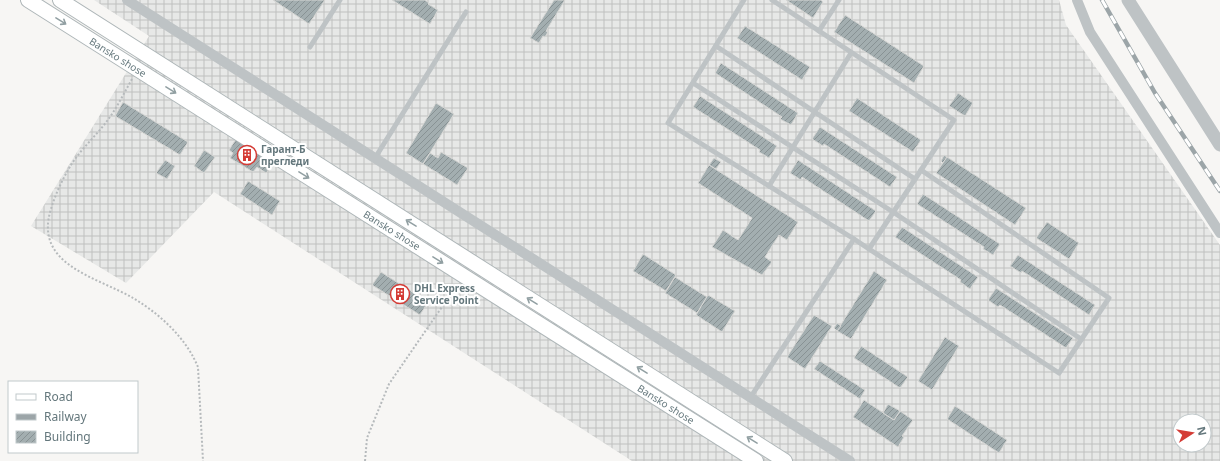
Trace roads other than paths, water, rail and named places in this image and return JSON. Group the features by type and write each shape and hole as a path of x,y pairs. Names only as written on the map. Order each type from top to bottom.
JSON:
{"main road":[{"name":"Bansko shose","path":"28,0 756,461"},
{"name":"Bansko shose","path":"60,0 785,461"}],"street":[{"path":"127,0 850,461"},
{"path":"1077,0 1090,32 1220,233"},
{"path":"1128,0 1220,145"}],"lane":[{"path":"310,47 340,0"},
{"path":"744,0 668,123 854,239 1058,373 1109,298 921,170"},
{"path":"772,0 954,120 869,249"},
{"path":"819,31 840,0"},
{"path":"374,158 466,12"},
{"path":"716,46 915,179"},
{"path":"769,186 851,53"},
{"path":"693,83 893,212 1081,339"},
{"path":"750,398 854,239"}],"railway":[{"path":"1102,0 1155,93 1220,191"}],"place":[{"name":"Гарант-Б прегледи","path":"247,155"},
{"name":"DHL Express Service Point","path":"400,294"}]}
